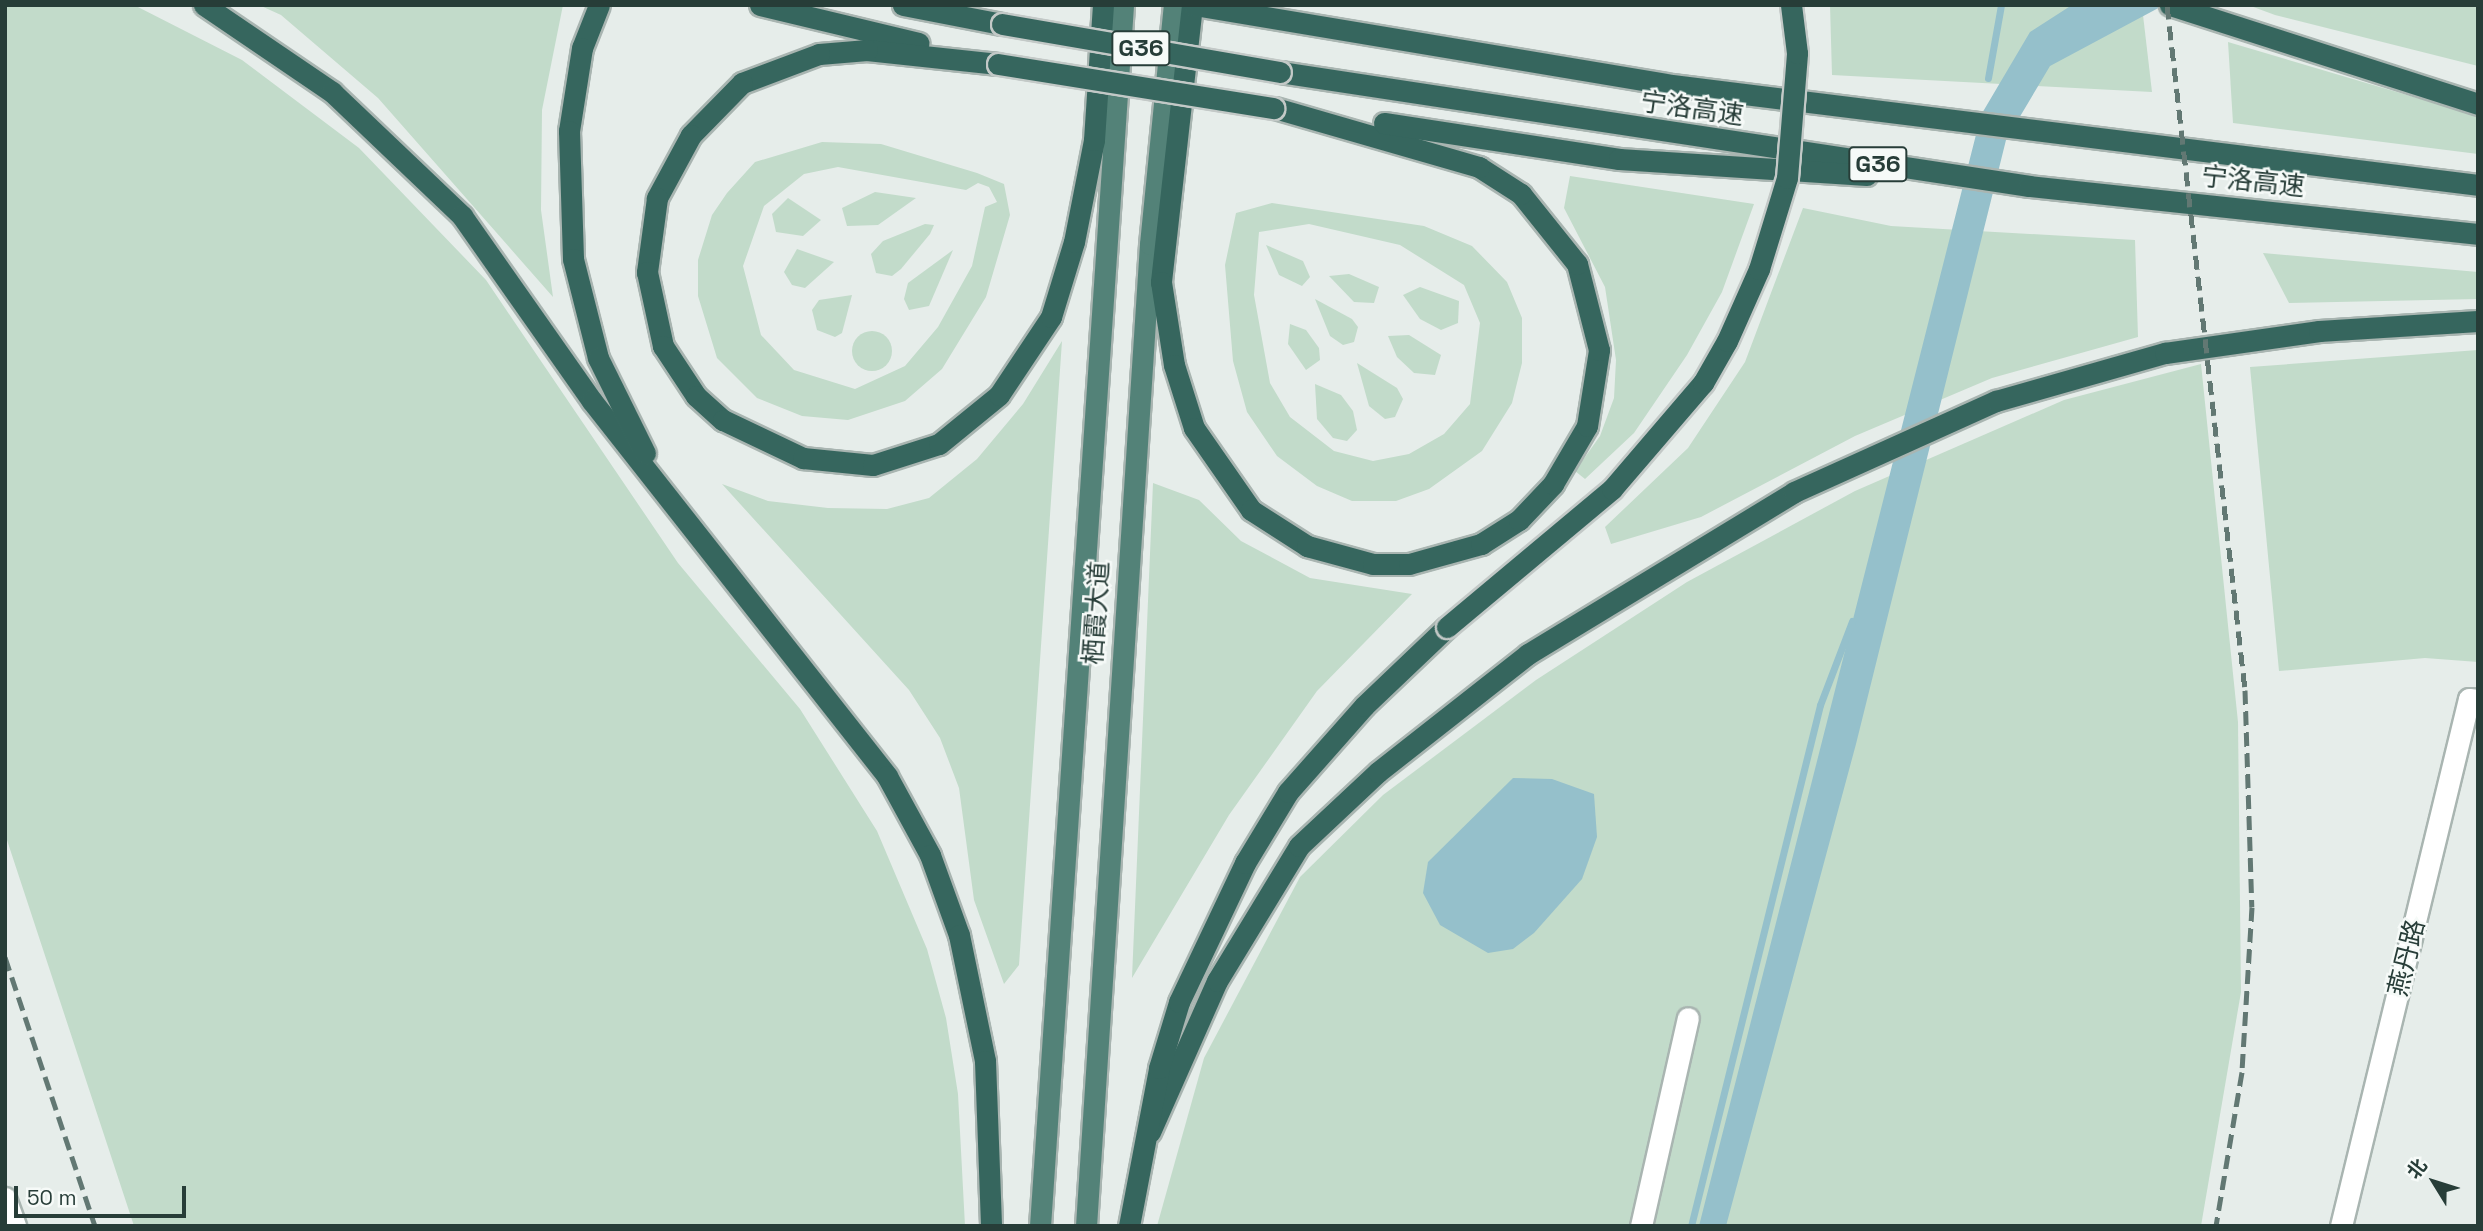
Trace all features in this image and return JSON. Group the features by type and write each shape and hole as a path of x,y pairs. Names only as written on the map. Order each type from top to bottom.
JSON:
{"highway":[{"path":"204,5 332,92 462,216 682,519 850,725 887,776 930,855 959,934 985,1061 991,1226"},
{"path":"599,5 582,48 569,131 573,259 598,358 682,519"},
{"path":"760,5 998,64 1619,159 2029,186"},
{"name":"宁洛高速","path":"904,5 1280,72 2029,186 2478,234"},
{"path":"970,58 867,50 819,54 742,83 691,135 657,198 647,272 663,346 696,396 723,420 803,458 873,466 939,444 999,396 1051,317 1073,242 1094,141 1102,5"},
{"name":"栖霞大道","path":"1040,1226 1123,5"},
{"name":"栖霞大道","path":"1086,1226 1150,244 1174,5"},
{"path":"1193,5 1161,282 1174,365 1200,439 1251,510 1307,546 1373,564 1409,564 1481,544 1519,520 1553,484 1587,426 1599,350 1577,264 1521,194 1479,167 1345,123 1274,108"},
{"name":"宁洛高速","path":"1193,5 1678,86 2478,185"},
{"path":"1129,1226 1179,1002 1245,863 1288,792 1364,706 1447,627 1612,489 1703,383 1721,351 1759,269 1787,178 1797,53 1791,5"},
{"path":"2170,5 2478,104"},
{"path":"1150,1132 1217,981 1299,846 1378,772 1528,654 1794,492 1996,401 2165,353 2319,331 2478,321"}],"street":[{"name":"燕丹路","path":"2342,1226 2469,699 2478,700"},
{"path":"1641,1226 1688,1018"},
{"path":"5,1198 15,1226"}],"green space":[{"path":"5,5 134,5 242,60 359,148 486,280 678,563 800,709 877,831 927,949 946,1018 958,1094 965,1226 134,1226 5,834"},
{"path":"259,5 563,5 542,110 541,210 553,297 378,98 281,15"},
{"path":"1830,5 2117,5 2143,15 2152,92 1832,75"},
{"path":"2248,5 2478,5 2478,66 2275,15"},
{"path":"2228,42 2478,116 2478,154 2233,123"},
{"path":"822,142 881,144 977,173 1004,184 1010,215 986,297 942,369 905,401 848,420 802,416 757,398 717,358 698,296 698,260 712,215 727,193 755,162","holes":["838,167 966,190 978,183 989,187 997,202 985,207 972,266 938,327 905,366 855,389 794,370 761,335 743,266 764,206 804,174"]},
{"path":"1570,176 1754,204 1722,292 1687,355 1634,433 1585,479 1575,471 1600,436 1614,398 1616,360 1605,287 1564,208"},
{"path":"875,192 916,198 878,225 847,226 842,208"},
{"path":"788,198 821,220 803,236 776,232 772,214"},
{"path":"1272,203 1424,226 1472,246 1507,282 1522,318 1522,363 1512,403 1482,451 1429,489 1396,501 1352,501 1317,486 1277,456 1247,412 1233,361 1225,265 1236,213","holes":["1309,224 1400,245 1464,285 1480,323 1470,404 1444,434 1409,454 1373,461 1334,451 1290,417 1270,383 1254,295 1259,232"]},
{"path":"1803,208 1891,226 2135,240 2138,337 1992,378 1855,436 1701,517 1611,544 1605,527 1688,448 1745,362"},
{"path":"925,224 934,225 930,234 901,269 892,276 876,273 871,254 883,241"},
{"path":"1266,245 1303,261 1310,277 1302,286 1279,275"},
{"path":"797,249 834,262 805,288 792,285 784,272"},
{"path":"953,250 929,306 909,310 904,299 908,283"},
{"path":"2263,253 2478,272 2478,299 2289,303"},
{"path":"1349,274 1379,287 1374,303 1354,302 1329,276"},
{"path":"1420,287 1459,301 1458,323 1441,330 1420,319 1403,295"},
{"path":"852,295 842,333 835,337 817,330 812,310 819,300"},
{"path":"1315,299 1352,319 1358,327 1354,342 1343,345 1330,336"},
{"path":"1290,324 1306,330 1319,348 1320,360 1306,370 1288,344"},
{"path":"872,331 880,332 886,337 891,343 891,359 886,365 880,370 872,371 864,370 858,365 853,359 852,351 853,343 858,337 864,332"},
{"path":"1409,335 1441,355 1435,375 1414,373 1397,357 1388,336"},
{"path":"1062,341 1019,965 1004,984 974,900 959,788 940,738 909,690 722,484 768,501 828,508 887,509 929,498 977,459 1023,404"},
{"path":"2478,350 2478,662 2425,658 2279,671 2250,367"},
{"path":"1357,363 1397,388 1403,399 1395,417 1385,419 1369,406"},
{"path":"2201,364 2238,722 2241,992 2201,1226 1157,1226 1204,1058 1300,877 1383,795 1536,680 1687,582 1855,491 2064,400"},
{"path":"1315,384 1341,395 1353,411 1357,430 1347,441 1333,438 1317,419"},
{"path":"1153,483 1199,500 1241,541 1310,578 1412,594 1317,691 1229,815 1132,978"}],"water":[{"path":"2072,5 2164,5 2050,66 2006,140 1856,744 1726,1226 1699,1226 1981,115 2030,32"},
{"path":"1513,778 1552,779 1594,794 1597,837 1582,879 1534,933 1513,949 1488,953 1440,925 1423,893 1428,862"}],"waterway":[{"path":"1988,78 2001,5"},
{"path":"1691,1226 1820,705 1852,621"}],"railway":[{"path":"2167,5 2245,690 2252,907 2242,1072 2216,1226"},
{"path":"5,957 95,1226"}]}
